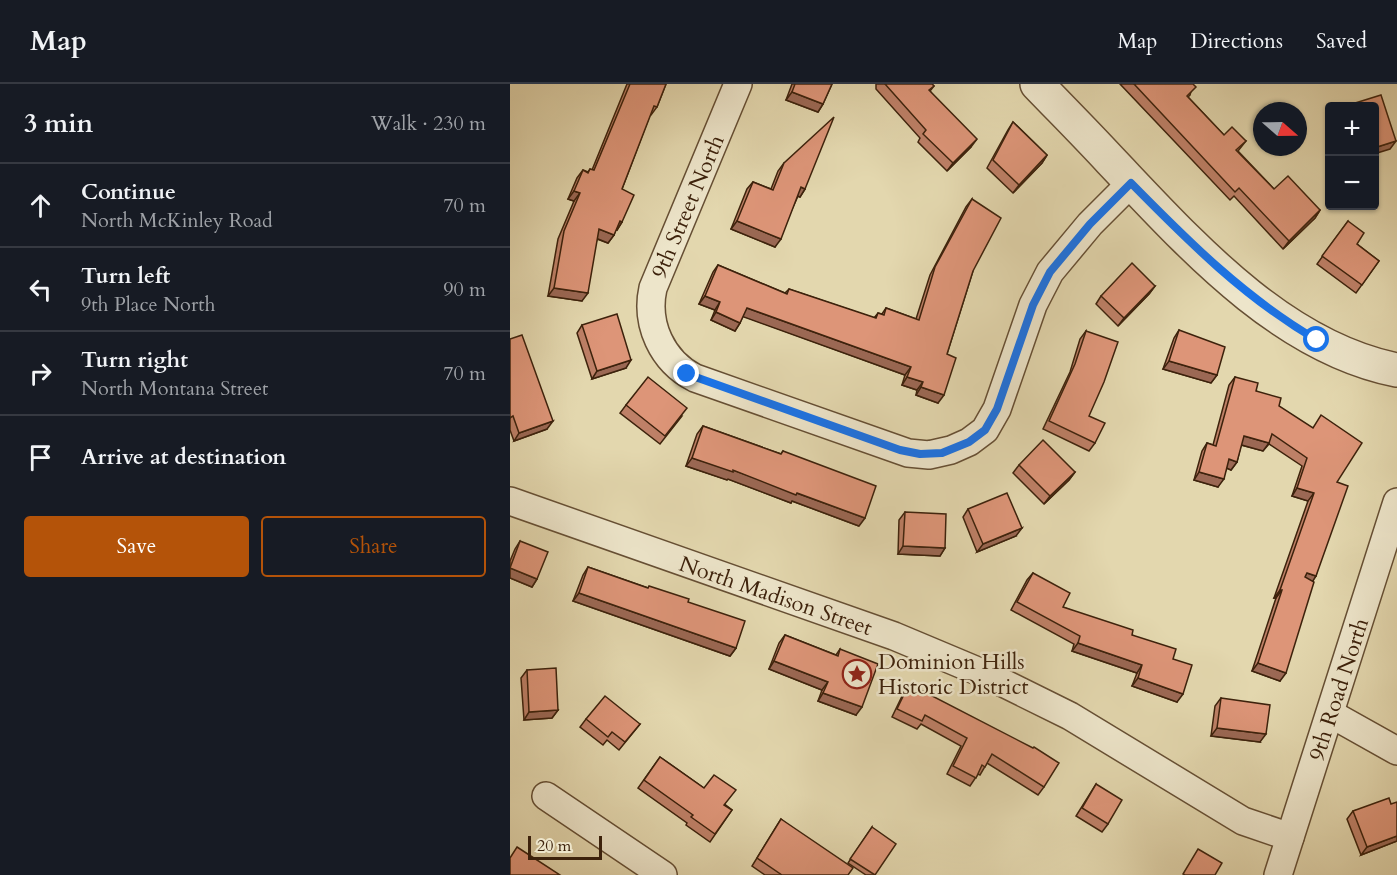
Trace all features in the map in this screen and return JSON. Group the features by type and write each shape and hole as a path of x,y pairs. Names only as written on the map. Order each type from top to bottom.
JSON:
{"street":[{"name":"9th Street North","path":"738,84 654,285 650,306 655,330 668,356 684,372 695,378 900,450 920,454 946,452 969,442 991,422 1033,305 1050,272 1090,224 1131,183"},
{"path":"1037,84 1210,262 1267,308 1332,349 1356,359 1397,370"},
{"name":"North Madison Street","path":"510,501 883,633 987,675 1070,716 1243,821 1290,837"},
{"name":"9th Road North","path":"1278,875 1397,502"},
{"path":"1330,714 1397,751"},
{"path":"546,796 663,875"}],"building":[{"path":"630,84 666,84 657,107 654,106 622,189 634,195 614,235 599,229 588,293 554,288 564,231 580,193 574,191 583,170 588,173 590,169 594,170"},
{"path":"795,84 832,84 823,104 792,92"},
{"path":"885,84 932,84 934,86 929,90 977,139 953,163 923,134 926,130"},
{"path":"1134,84 1193,84 1196,87 1187,96 1224,135 1232,127 1246,141 1236,150 1274,189 1288,176 1320,210 1289,241 1239,188 1235,192"},
{"path":"1381,95 1396,141 1379,146 1379,102 1358,102"},
{"path":"834,117 805,189 801,187 781,239 737,221 753,182 773,190 784,163"},
{"path":"1013,122 1047,155 1019,185 993,160"},
{"path":"972,199 1001,218 973,271 947,354 956,358 944,395 921,387 923,382 907,377 911,367 747,308 740,323 716,312 720,302 705,296 718,265 787,294 789,289 876,318 878,313 884,315 886,308 919,320 935,267"},
{"path":"1348,221 1364,233 1357,244 1379,261 1362,285 1322,256"},
{"path":"1132,263 1155,286 1124,318 1101,296"},
{"path":"617,314 631,360 597,371 582,325"},
{"path":"1179,330 1225,347 1217,375 1169,361"},
{"path":"1086,331 1118,342 1089,416 1105,423 1095,443 1049,421 1075,364"},
{"path":"522,335 553,421 519,433 513,416 510,418 510,339"},
{"path":"648,377 687,408 665,436 626,405"},
{"path":"1235,377 1258,383 1256,391 1281,398 1279,406 1313,428 1321,415 1362,443 1337,482 1348,486 1316,576 1307,573 1305,577 1314,582 1286,673 1258,663 1282,590 1280,590 1314,493 1297,488 1307,458 1272,434 1269,443 1244,436 1237,462 1229,459 1224,479 1199,472 1207,443 1216,446"},
{"path":"703,426 781,454 783,451 876,486 865,518 797,493 796,495 733,470 733,472 692,458"},
{"path":"1043,440 1075,472 1050,496 1019,465"},
{"path":"1007,493 1022,528 983,544 968,509"},
{"path":"905,512 946,514 945,548 903,546"},
{"path":"520,541 548,552 537,579 510,568"},
{"path":"588,567 648,588 649,586 689,599 688,602 745,621 736,648 579,593"},
{"path":"1033,573 1070,593 1063,607 1133,630 1132,635 1176,649 1173,659 1192,665 1183,694 1138,678 1142,665 1078,643 1080,636 1017,602"},
{"path":"785,635 838,656 840,649 878,664 862,707 823,693 828,682 774,661"},
{"path":"556,668 558,710 529,712 527,670"},
{"path":"909,684 1034,747 1059,763 1044,787 992,754 985,767 982,765 976,778 953,766 967,738 925,715 922,721 897,709"},
{"path":"605,696 640,724 625,742 612,732 608,737 586,719"},
{"path":"1221,698 1270,705 1266,734 1217,728"},
{"path":"660,757 704,788 714,775 736,790 724,805 732,810 715,834 691,817 693,815 644,780"},
{"path":"1096,784 1122,800 1108,824 1082,808"},
{"path":"1389,798 1391,804 1397,802 1397,836 1367,847 1353,811"},
{"path":"781,819 853,868 848,875 782,875 757,858"},
{"path":"872,827 896,844 875,875 850,859"},
{"path":"517,847 560,875 510,875 510,858"},
{"path":"1198,849 1222,863 1215,875 1183,874"}],"place":[{"name":"Dominion Hills Historic District","path":"857,674"}],"route":[{"path":"687,374 913,454 941,453 957,448 979,435 993,419 1033,305 1050,272 1090,224 1131,183 1210,262 1267,308 1317,340"}]}
